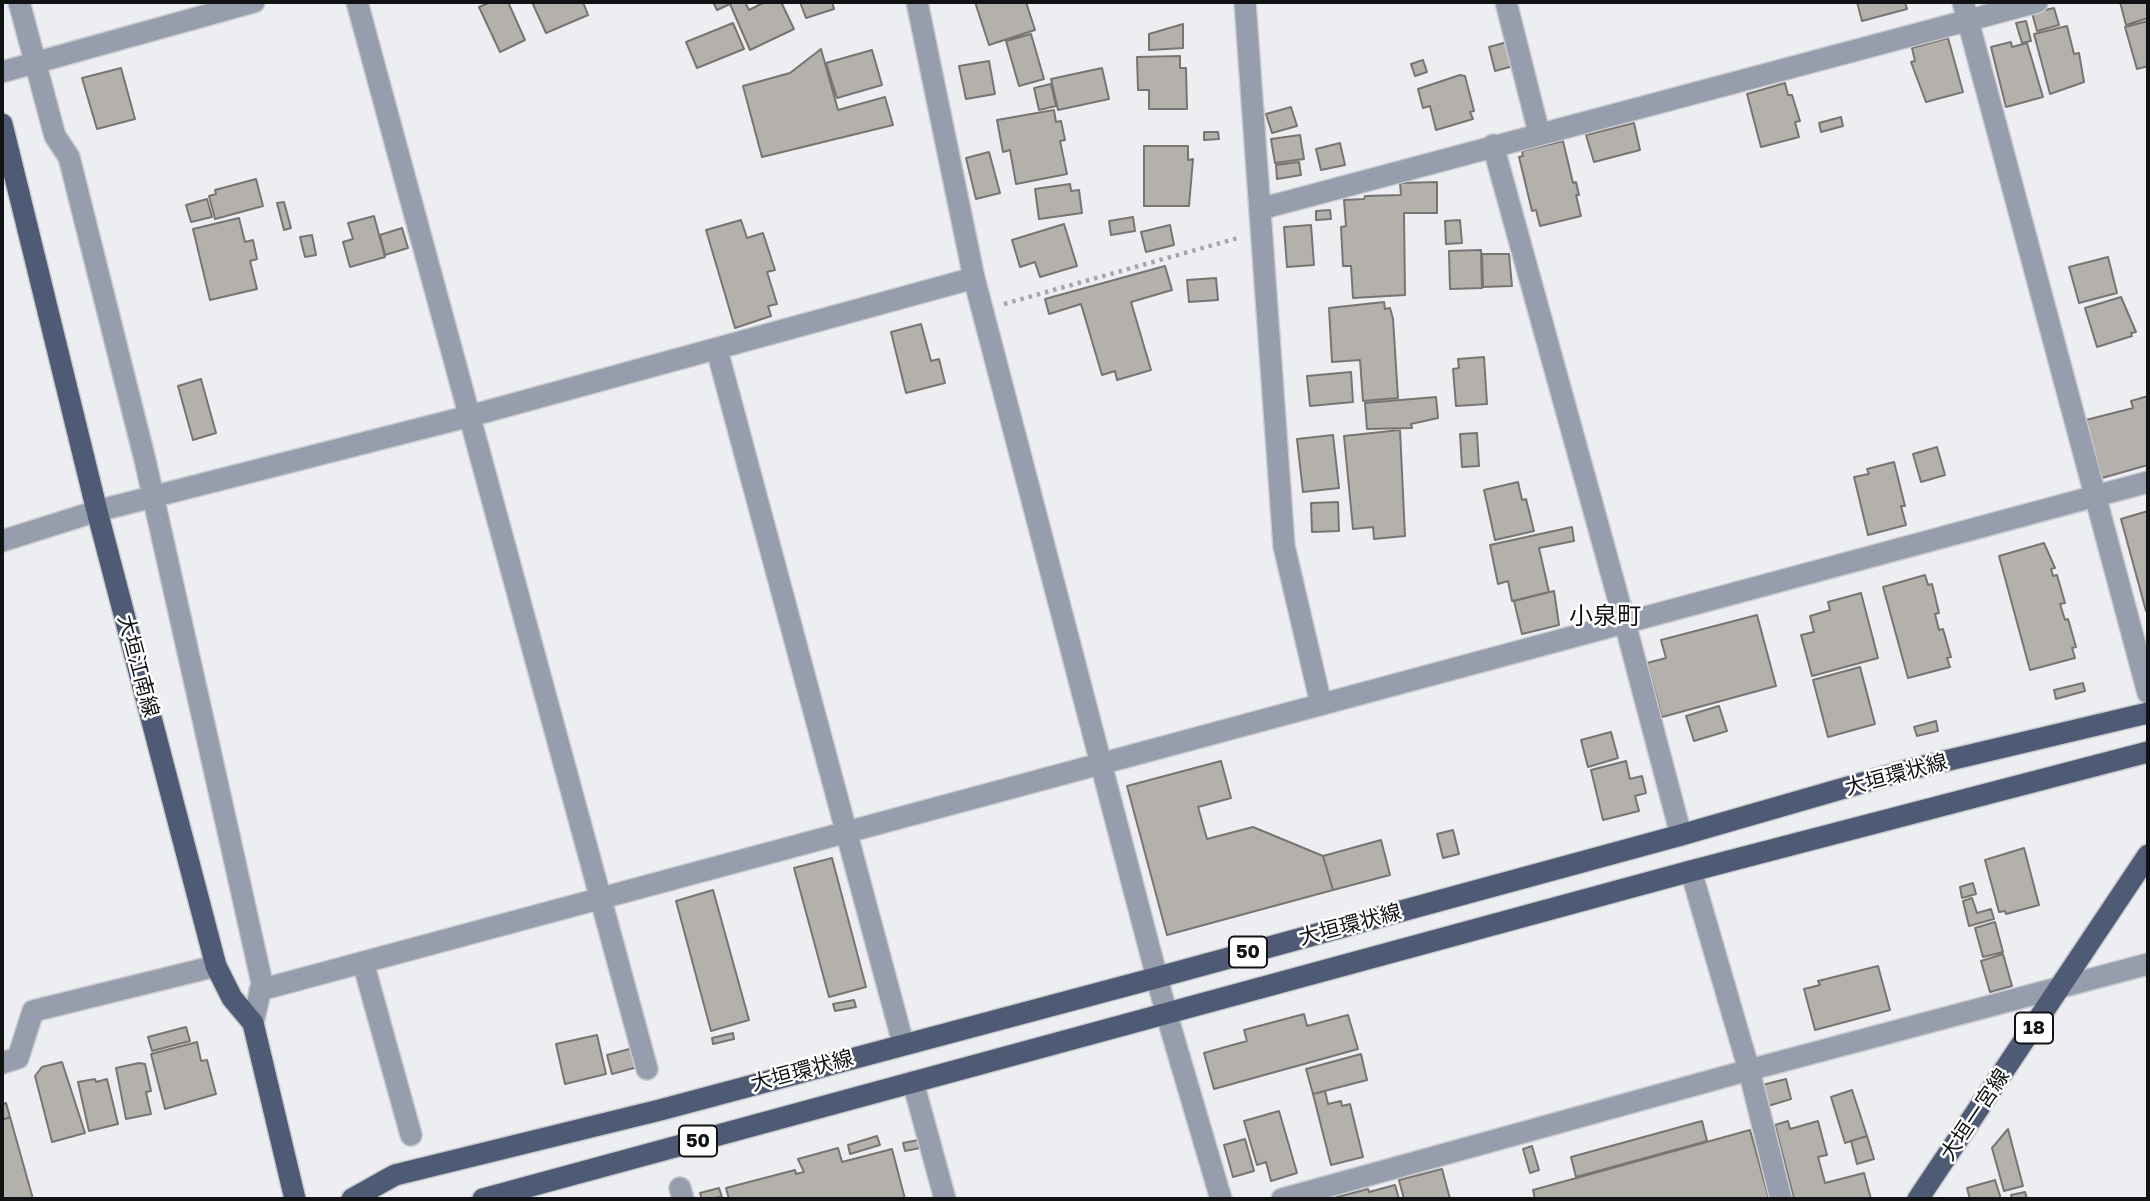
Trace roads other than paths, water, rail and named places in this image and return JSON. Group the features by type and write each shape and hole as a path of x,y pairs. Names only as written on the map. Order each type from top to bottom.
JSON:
{"main road":[{"name":"大垣江南線","path":"2,124 97,511 216,966 232,998 253,1023 295,1199"},
{"name":"大垣環状線","path":"352,1199 395,1175 660,1110 1681,835 1907,770 2148,713"},
{"name":"大垣環状線","path":"483,1199 1691,870 2148,752"},
{"name":"大垣一宮線","path":"1918,1199 2148,855"}],"street":[{"path":"19,2 55,136 69,157 154,499 262,984 253,1023"},
{"path":"2,72 254,2"},
{"path":"357,2 647,1069"},
{"path":"917,2 974,278 1159,976 1166,1012 1222,1199"},
{"path":"1244,2 1284,546 1321,704"},
{"path":"1506,2 1539,133"},
{"path":"1260,209 1539,133 1966,11 2037,2"},
{"path":"1966,11 2098,496 2148,693"},
{"path":"1493,145 1626,623 1681,835"},
{"path":"2,541 97,511 154,499 470,416 974,278"},
{"path":"717,350 904,1043"},
{"path":"260,990 2148,482"},
{"path":"1691,870 1749,1070 1781,1199"},
{"path":"363,961 411,1135"},
{"path":"1282,1199 1749,1070 2148,964"},
{"path":"2,1063 18,1058 33,1011 216,966"},
{"path":"913,1082 945,1199"}],"district":[{"name":"小泉町","path":"1605,616"}]}
